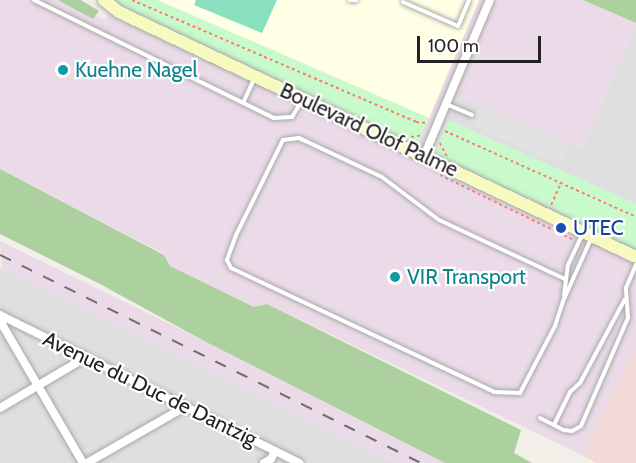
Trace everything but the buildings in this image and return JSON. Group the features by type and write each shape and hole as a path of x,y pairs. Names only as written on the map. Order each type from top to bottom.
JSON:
{"street":[{"name":"Boulevard Olof Palme","path":"104,0 119,12 636,257"},
{"path":"424,156 490,0"},
{"path":"0,315 3,326 85,463 176,412 182,405"},
{"name":"Avenue du Duc de Dantzig","path":"0,315 299,463"},
{"path":"0,408 76,363 82,356"},
{"path":"264,463 271,459 275,451"}],"lane":[{"path":"34,0 274,118 284,120 296,113 302,98"},
{"path":"350,0 356,0"},
{"path":"403,2 458,26 469,0"},
{"path":"243,103 255,76"},
{"path":"446,104 472,115"},
{"path":"565,279 439,220 382,177 298,138 283,140 236,236 227,261 231,268 494,392 520,393 555,326 588,234"},
{"path":"564,299 568,265 588,234"},
{"path":"554,425 570,392 580,383 626,298 636,264"},
{"path":"540,418 572,431 581,426 628,318 626,298"}],"path":[{"path":"132,0 416,122 429,124 424,135 410,138 404,147"},
{"path":"441,129 636,217"},
{"path":"549,209 561,184"}],"shaded area":[{"path":"0,0 62,0 105,20 114,0 157,0 429,118 479,0 583,0 636,23 582,149 459,96 448,120 636,204 636,346 582,455 267,304 254,307 170,266 164,254 0,169"},
{"path":"157,0 479,0 429,118"},
{"path":"636,23 636,204 448,120 459,96 582,149"},
{"path":"479,106 569,146 567,152 558,163 471,125"},
{"path":"0,241 445,463 395,463 2,269"},
{"path":"0,268 113,323 395,463 0,463"},
{"path":"636,346 636,463 596,463 582,455"}],"green space":[{"path":"58,0 81,0 99,11 93,19"},
{"path":"114,0 157,0 429,118 418,144 412,145 121,7 113,2"},
{"path":"196,0 277,0 262,33 194,5"},
{"path":"583,0 636,0 636,23"},
{"path":"448,120 636,204 636,252 556,214 557,210 540,203 538,206 438,157 434,153"},
{"path":"0,169 164,255 170,266 254,307 267,304 521,430 514,453 532,463 445,463 0,234"}],"railway":[{"path":"0,255 421,463"}],"place":[{"name":"Kuehne Nagel","path":"63,70"},
{"name":"UTEC","path":"561,228"},
{"name":"VIR Transport","path":"395,277"}]}
